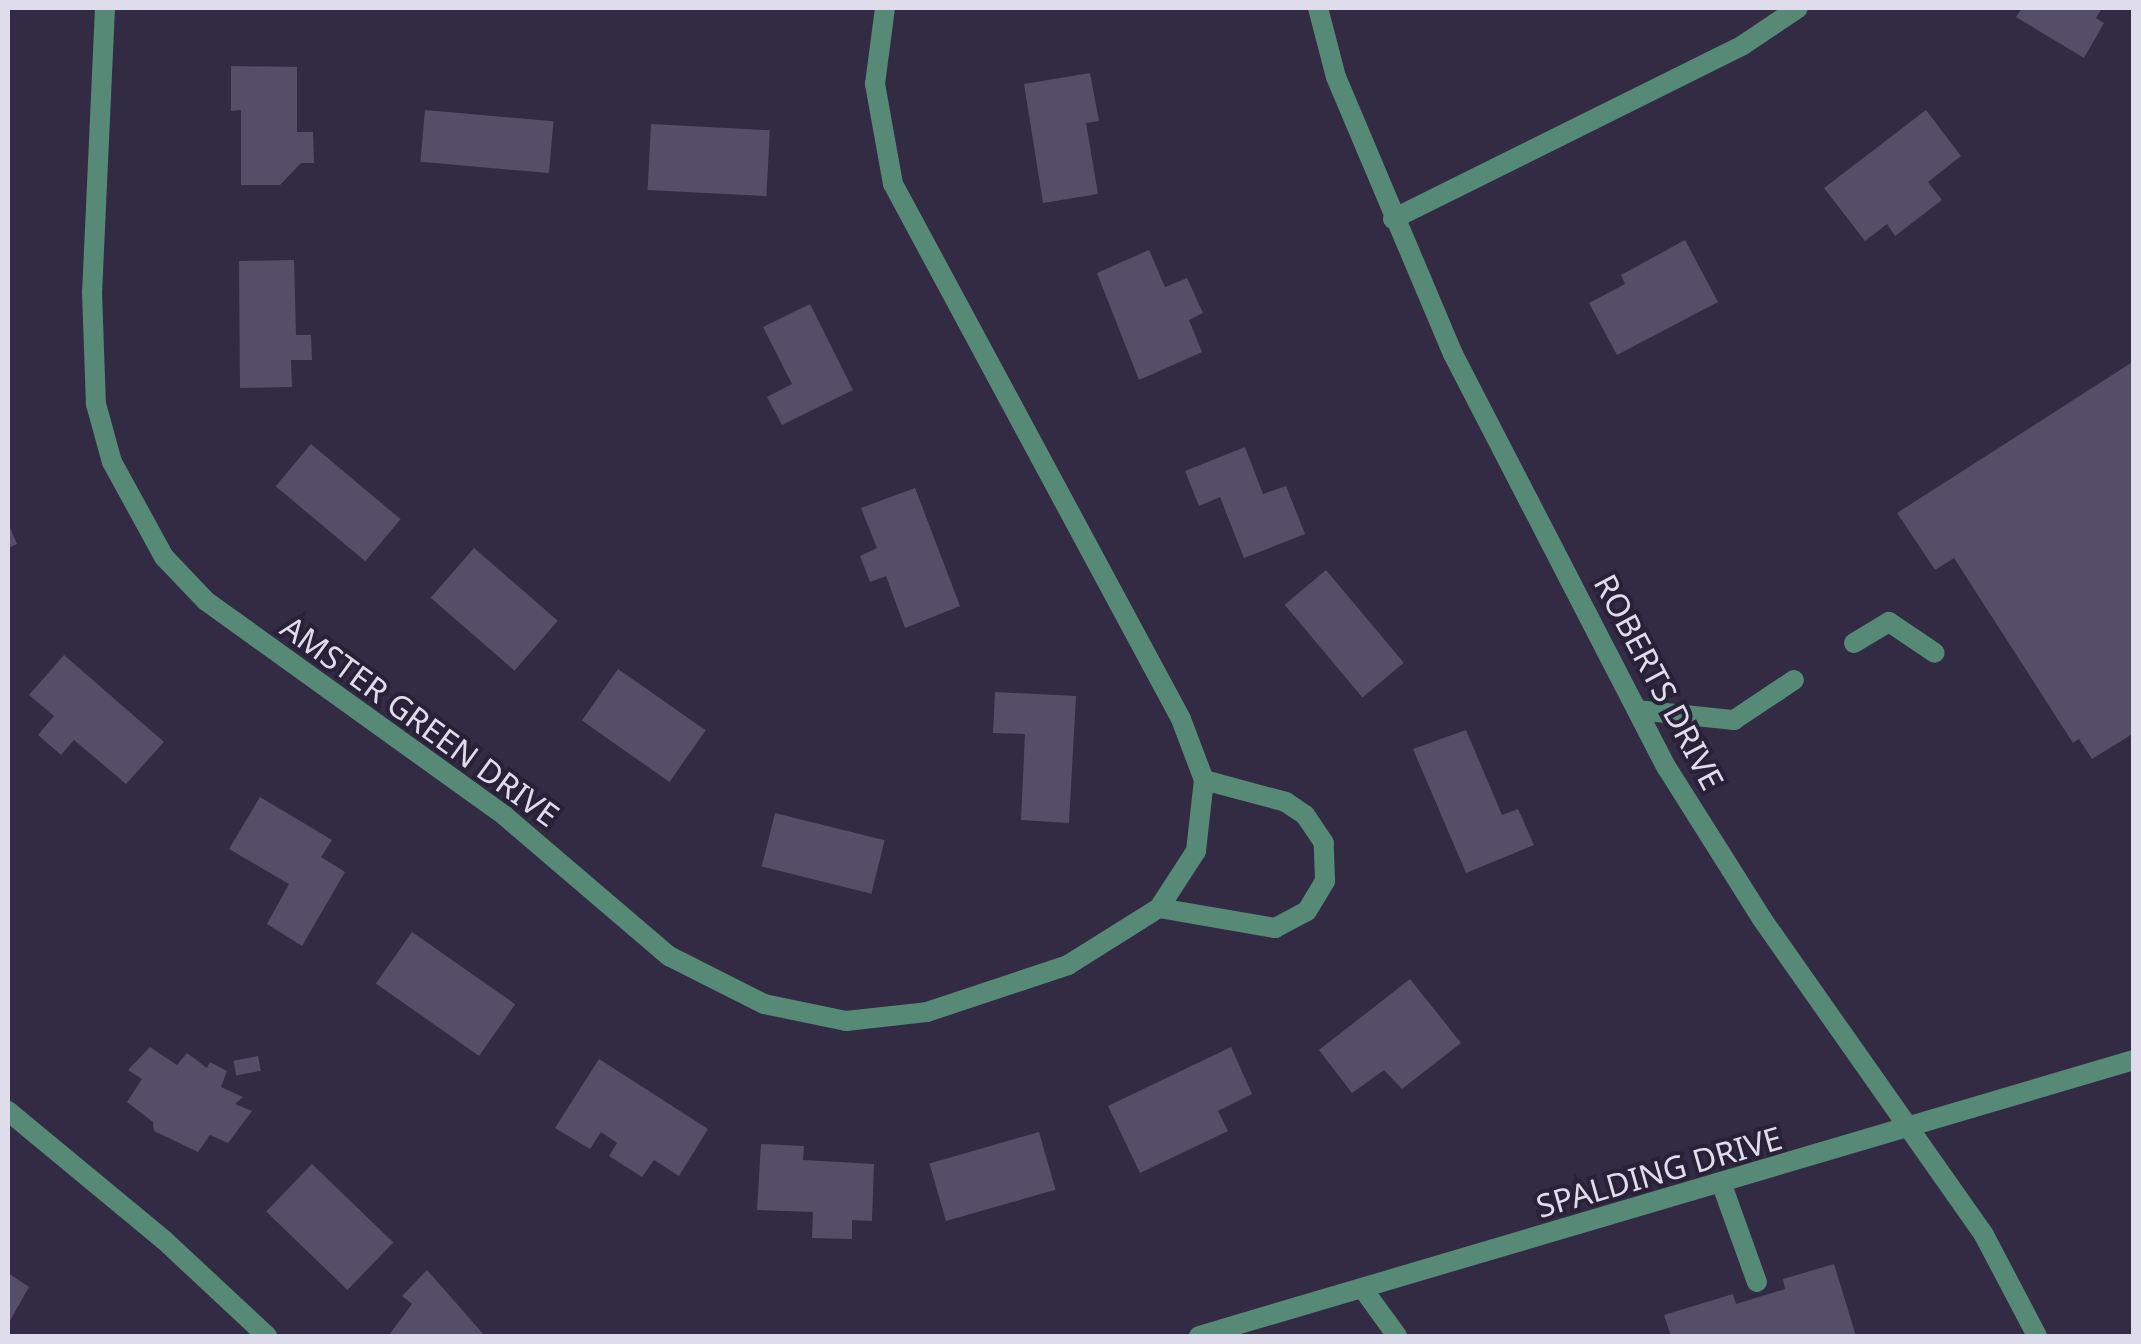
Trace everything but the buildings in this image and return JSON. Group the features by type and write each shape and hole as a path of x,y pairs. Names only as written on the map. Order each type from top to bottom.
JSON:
{"street":[{"name":"AMSTER GREEN DRIVE","path":"105,8 92,292 96,404 134,512 206,601 505,816 670,956 764,1004 846,1021 927,1012 1068,965 1125,936 1159,908 1196,851 1204,780 1181,719 893,184 874,84 884,8"},
{"name":"ROBERTS DRIVE","path":"1318,8 1336,77 1453,354 1637,710 1762,919 1914,1130 1984,1236 2038,1336"},
{"path":"1393,219 1744,45 1798,8"},
{"path":"1854,643 1889,622 1934,653"},
{"path":"1637,710 1702,722 1734,720 1794,680"},
{"path":"1159,908 1274,928 1307,911 1325,881 1324,843 1305,815 1286,802 1204,780"},
{"name":"SPALDING DRIVE","path":"1199,1336 1914,1130 2134,1060"},
{"path":"8,1110 164,1240 267,1336"},
{"path":"1722,1185 1756,1282"},
{"path":"1363,1289 1396,1336"}]}
